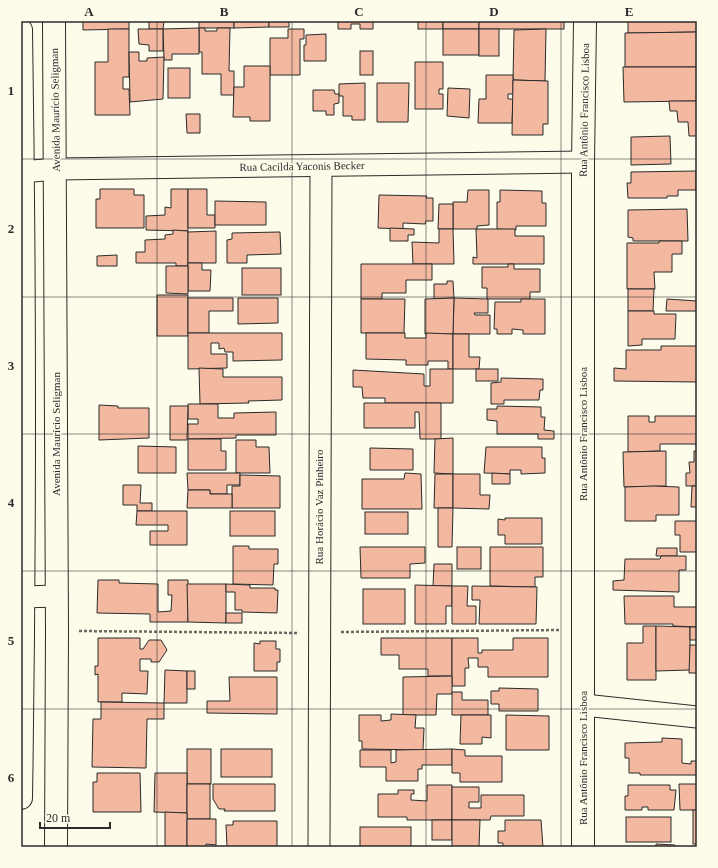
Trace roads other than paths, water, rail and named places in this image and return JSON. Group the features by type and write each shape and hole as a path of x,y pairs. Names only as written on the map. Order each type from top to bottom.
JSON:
{"main road":[{"name":"Avenida Maurício Seligman","path":"54,21 56,168 56,847"},
{"name":"Rua Antônio Francisco Lisboa","path":"582,847 584,705 583,162 586,21"},
{"path":"21,30 23,597 21,798"}],"street":[{"name":"Rua Cacilda Yaconis Becker","path":"22,171 56,168 583,162"},
{"name":"Rua Horácio Vaz Pinheiro","path":"319,847 321,166"},
{"path":"23,597 57,596"},
{"path":"584,705 697,718"}]}
